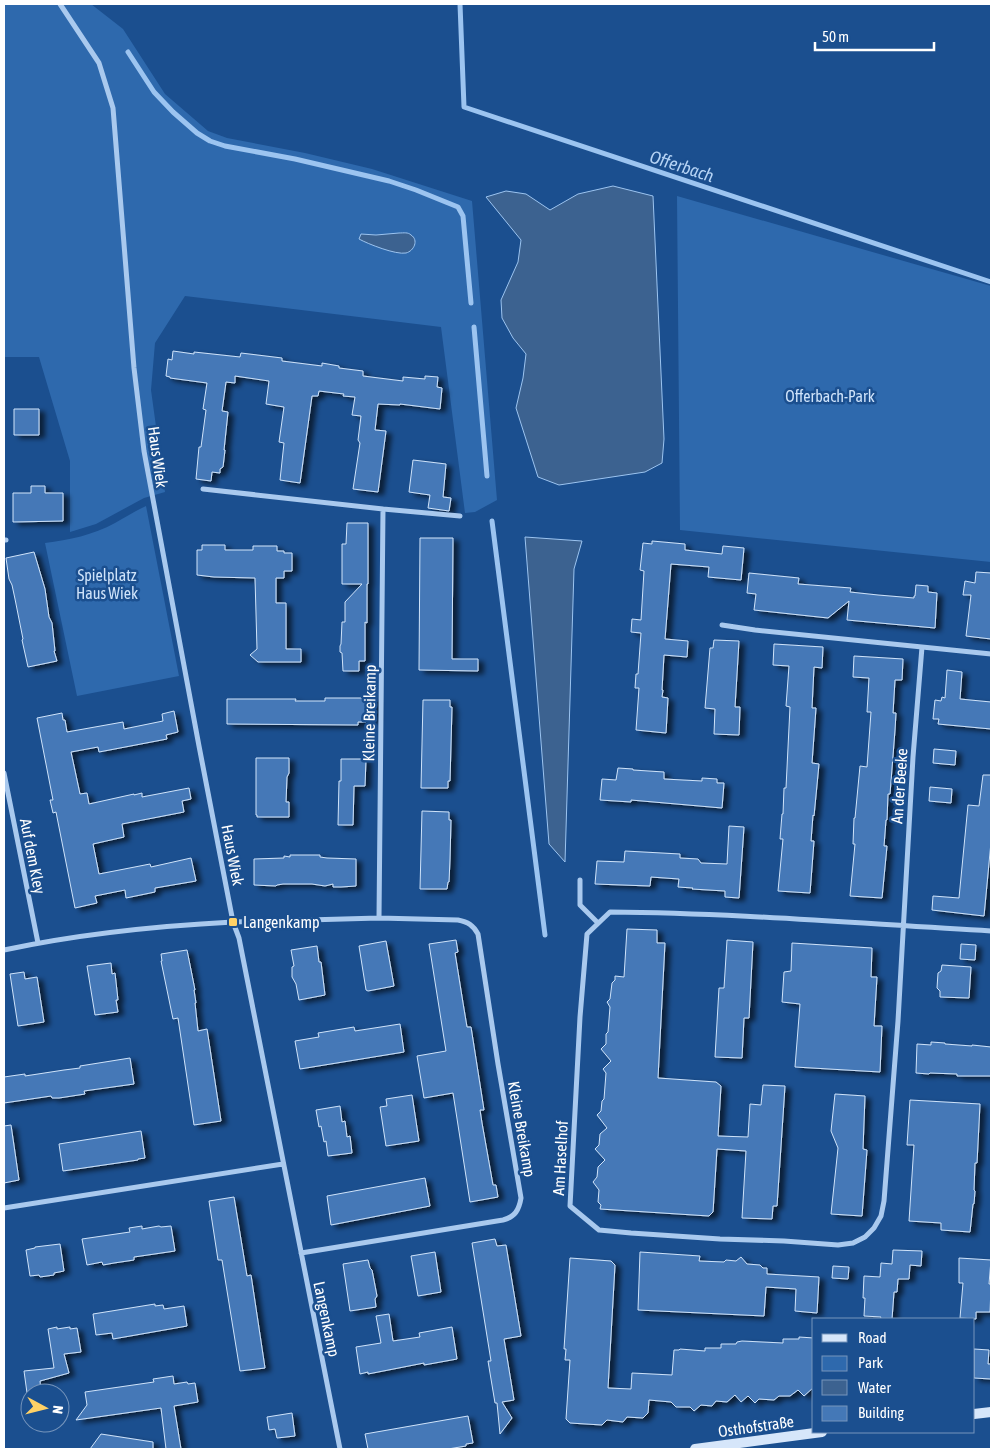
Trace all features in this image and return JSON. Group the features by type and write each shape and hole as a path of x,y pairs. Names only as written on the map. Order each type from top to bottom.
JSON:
{"street":[{"name":"Haus Wiek","path":"60,4 99,63 113,108 134,368 144,451 233,922"},
{"path":"203,489 460,516"},
{"name":"Kleine Breikamp","path":"379,918 383,508"},
{"path":"722,625 991,654"},
{"name":"An der Beeke","path":"902,926 922,647"},
{"name":"Auf dem Kley","path":"4,774 38,943"},
{"path":"580,880 580,905 598,923"},
{"name":"Am Haselhof","path":"902,926 898,1021 884,1201 881,1216 865,1238 853,1243 838,1245 631,1234 599,1230 570,1206 586,934 610,912 683,913 902,926 991,932"},
{"name":"Kleine Breikamp","path":"233,922 379,918 458,920 473,926 478,934 521,1198 517,1212 510,1218 503,1220 301,1253"},
{"path":"4,950 118,931 233,922"},
{"name":"Langenkamp","path":"233,922 239,938 340,1449"},
{"path":"4,1208 283,1164"},
{"path":"975,1414 991,1412"},
{"name":"Osthofstraße","path":"695,1449 815,1433"}],"green space":[{"path":"4,4 91,4 123,29 165,94 208,131 227,138 305,153 372,169 472,201 497,500 475,512 465,513 441,327 185,296 155,343 151,390 165,492 144,498 96,524 70,532 70,461 39,357 4,357"},
{"name":"Offerbach-Park","path":"677,196 991,286 991,562 680,530"},
{"name":"Spielplatz Haus Wiek","path":"146,506 179,676 77,696 45,543 90,534"}],"water":[{"path":"613,186 653,196 664,439 662,463 645,472 559,485 538,477 516,408 526,354 513,338 502,318 501,300 518,262 521,240 486,197 506,191 526,194 550,210 578,194"},
{"path":"406,233 413,237 415,242 411,250 406,253 389,251 359,239 361,234"},
{"path":"525,537 582,541 574,569 565,862 549,844"}],"building":[{"path":"173,351 240,357 241,353 282,358 282,361 322,366 322,363 339,366 339,368 363,371 363,376 403,381 403,377 425,379 425,376 438,377 437,387 442,388 440,409 400,404 378,404 375,430 386,431 378,492 353,489 360,443 358,440 361,416 352,415 355,397 319,391 318,396 312,396 300,483 280,480 284,443 279,442 284,407 266,404 269,381 235,376 235,383 226,382 222,411 228,412 223,467 220,469 220,473 212,472 211,481 196,479 199,447 201,447 206,410 203,409 207,383 166,376 168,359 172,360"},
{"path":"14,409 39,409 39,435 14,435"},
{"path":"413,460 446,464 443,497 451,498 449,511 428,508 430,495 409,492"},
{"path":"31,486 45,486 45,493 63,493 63,521 13,522 13,493 31,493"},
{"path":"347,523 368,523 365,661 359,661 359,671 343,671 342,653 340,652 342,622 345,622 345,602 362,584 342,584 342,544 346,544"},
{"path":"420,538 453,538 452,659 478,659 478,671 419,670"},
{"path":"652,541 685,544 685,550 722,554 723,546 744,548 741,580 708,577 709,567 671,564 665,639 688,641 687,657 664,655 662,697 668,698 666,733 636,730 639,688 635,688 641,633 631,632 632,619 641,620 644,571 640,570 643,543 652,544"},
{"path":"202,545 225,545 225,550 253,550 253,546 277,546 277,551 292,553 292,571 284,571 284,578 276,578 276,603 286,603 286,649 301,649 301,662 258,662 250,655 257,649 255,578 197,575 197,550 202,550"},
{"path":"34,552 45,589 57,661 28,667 6,558"},
{"path":"976,572 991,573 991,639 966,636 971,595 963,595 965,581 975,583"},
{"path":"749,573 799,578 798,584 851,588 850,592 914,598 916,585 928,586 928,592 937,593 935,628 847,620 849,601 828,618 754,610 756,594 747,593"},
{"path":"714,640 739,641 735,707 740,707 739,735 714,734 715,709 705,708 710,648 713,648"},
{"path":"774,644 823,647 822,668 814,667 812,708 816,708 812,763 819,764 811,841 814,841 810,893 778,891 783,839 780,839 784,788 786,788 790,707 786,706 789,666 773,665"},
{"path":"854,656 903,659 902,680 895,680 893,713 896,713 895,730 890,794 888,794 884,846 887,846 882,898 850,896 855,844 853,844 854,818 860,766 867,767 871,712 867,712 869,678 853,677"},
{"path":"947,670 962,672 960,699 991,702 991,729 938,724 939,719 933,719 935,700 941,701 942,697 945,698"},
{"path":"325,698 374,698 374,720 366,719 366,722 358,722 358,725 227,724 227,699 325,701"},
{"path":"423,700 450,700 450,707 452,707 450,781 448,781 448,788 421,788"},
{"path":"174,711 178,732 166,735 167,739 99,752 98,747 71,752 80,794 87,793 89,804 134,794 142,793 142,797 189,788 191,799 182,801 184,812 122,824 124,837 93,844 99,874 150,864 151,867 191,858 196,881 155,888 155,892 126,898 125,890 95,896 97,903 75,908 56,812 53,813 50,800 53,800 37,718 62,713 67,732 123,722 124,729 163,721 162,714"},
{"path":"934,749 956,751 955,765 933,763"},
{"path":"256,758 289,758 286,802 289,802 289,817 257,817"},
{"path":"341,759 366,759 365,786 354,786 353,825 338,825"},
{"path":"618,768 664,772 664,779 702,781 702,778 717,779 717,783 724,783 722,808 631,800 631,802 600,800 602,779 616,780"},
{"path":"983,775 991,775 991,842 984,916 932,910 933,896 959,898 968,805 979,806"},
{"path":"930,787 952,789 951,803 929,801"},
{"path":"422,811 449,812 449,820 451,820 450,859 447,889 420,889"},
{"path":"729,826 744,827 739,898 725,897 725,891 678,887 679,879 651,877 650,886 595,884 597,861 624,862 625,851 680,854 680,858 698,859 701,863 727,864"},
{"path":"290,855 320,855 320,857 327,858 356,859 356,886 333,887 333,884 325,886 312,884 254,885 254,859 284,858 284,856 290,857"},
{"path":"627,929 657,930 657,943 665,943 658,1078 716,1082 721,1086 718,1136 748,1137 750,1104 761,1105 763,1085 785,1086 777,1206 773,1206 772,1219 742,1218 746,1151 717,1149 713,1212 709,1216 600,1209 601,1205 598,1202 599,1190 593,1182 597,1177 598,1167 605,1160 595,1149 599,1145 600,1134 607,1128 597,1115 601,1111 604,1099 606,1073 603,1069 611,1061 601,1049 606,1044 606,1034 608,1032 610,1007 607,1002 610,999 612,983 615,980 615,976 624,977"},
{"path":"456,940 458,952 455,953 463,1003 467,1027 471,1027 484,1110 480,1110 482,1123 493,1185 496,1185 498,1197 470,1202 453,1093 424,1098 417,1056 446,1051 429,944"},
{"path":"727,940 753,942 749,1018 744,1018 742,1058 715,1057 719,988 724,988"},
{"path":"386,941 394,986 368,991 366,990 359,946"},
{"path":"792,943 872,948 871,977 877,977 874,1026 882,1026 880,1072 795,1067 800,1004 782,1002 784,972 791,971"},
{"path":"961,944 976,945 975,960 960,959"},
{"path":"317,946 325,995 299,1000 296,984 292,977 292,967 294,966 291,950"},
{"path":"187,950 195,990 198,1031 207,1029 221,1121 194,1125 178,1018 173,1019 161,961 161,954"},
{"path":"111,963 112,974 115,973 118,1012 95,1015 87,966"},
{"path":"942,965 971,967 969,998 940,997 940,991 937,988 938,973 941,971"},
{"path":"24,972 25,979 37,977 44,1022 18,1026 10,974"},
{"path":"400,1024 404,1052 300,1069 295,1041 319,1037 318,1033 354,1027 355,1031"},
{"path":"931,1042 991,1047 991,1076 916,1073 917,1044 931,1045"},
{"path":"130,1058 134,1084 84,1091 85,1094 59,1098 52,1098 51,1096 4,1103 4,1077 80,1068 80,1066"},
{"path":"835,1094 865,1096 863,1149 867,1150 862,1216 831,1214 838,1148 831,1131"},
{"path":"412,1095 419,1141 386,1146 380,1107 387,1106 386,1099"},
{"path":"910,1100 980,1104 974,1204 970,1232 941,1230 941,1223 909,1221 914,1145 907,1145"},
{"path":"340,1106 342,1122 345,1121 347,1137 350,1136 352,1153 328,1156 326,1141 324,1142 321,1126 319,1127 316,1110"},
{"path":"11,1125 19,1180 4,1183 4,1126"},
{"path":"141,1131 145,1158 63,1171 59,1144"},
{"path":"425,1178 430,1206 331,1225 327,1196"},
{"path":"234,1197 247,1276 251,1275 265,1368 240,1371 222,1260 218,1260 209,1201"},
{"path":"142,1226 142,1229 171,1226 175,1251 134,1257 134,1260 103,1265 102,1262 87,1265 82,1239 130,1232 129,1228"},
{"path":"495,1239 497,1246 506,1245 521,1336 504,1339 514,1400 502,1402 512,1418 500,1434 497,1403 495,1403 488,1361 491,1361 472,1243"},
{"path":"60,1244 64,1271 54,1273 54,1275 30,1276 26,1250"},
{"path":"893,1250 922,1251 921,1266 910,1265 909,1279 898,1279 897,1292 894,1292 892,1318 864,1316 864,1276 880,1277 881,1263 892,1264"},
{"path":"435,1252 441,1292 418,1296 411,1256"},
{"path":"640,1252 700,1256 699,1261 736,1261 741,1257 747,1264 760,1265 763,1268 767,1268 767,1274 819,1277 817,1313 795,1311 796,1289 766,1287 764,1316 638,1310"},
{"path":"570,1258 611,1261 615,1265 608,1388 631,1389 632,1373 672,1375 674,1350 705,1351 705,1348 721,1348 721,1344 736,1344 742,1341 783,1343 783,1339 799,1339 799,1337 812,1338 812,1389 804,1396 798,1390 790,1396 779,1396 774,1400 759,1399 755,1403 748,1396 741,1402 735,1395 727,1402 716,1401 712,1406 701,1405 694,1411 690,1407 676,1407 671,1402 649,1400 648,1413 643,1418 627,1417 623,1422 607,1420 602,1425 570,1423 566,1419 570,1360 565,1360 566,1349 564,1349"},
{"path":"959,1258 991,1260 989,1284 991,1284 990,1312 976,1312 976,1319 960,1318 963,1283 959,1283"},
{"path":"368,1260 377,1296 375,1299 376,1307 350,1311 343,1264"},
{"path":"833,1266 849,1267 848,1279 832,1278"},
{"path":"155,1304 155,1306 163,1305 164,1309 184,1306 187,1326 113,1339 112,1333 96,1335 93,1314"},
{"path":"389,1314 393,1341 420,1337 419,1333 452,1327 457,1359 360,1374 356,1347 381,1343 376,1316"},
{"path":"57,1327 57,1329 77,1328 81,1352 64,1354 69,1373 40,1381 40,1383 26,1383 24,1371 54,1368 48,1329"},
{"path":"975,1349 989,1350 988,1364 991,1364 991,1379 975,1378"},
{"path":"173,1376 174,1384 195,1383 198,1402 174,1406 181,1449 166,1449 161,1408 76,1420 87,1405 85,1392 154,1382 153,1379"},
{"path":"292,1413 295,1436 277,1438 275,1429 269,1430 267,1417"},
{"path":"468,1416 473,1443 466,1444 466,1446 448,1449 368,1449 365,1434"},
{"path":"101,1434 153,1442 153,1449 90,1449"}],"waterway":[{"name":"Offerbach","path":"460,4 464,107 991,282"},
{"path":"128,52 154,92 173,112 197,133 210,141 225,146 295,159 389,181 458,207 463,216 471,303"},
{"path":"474,327 487,476"},
{"path":"492,521 545,935"}],"place":[{"name":"Langenkamp","path":"233,922"}]}
